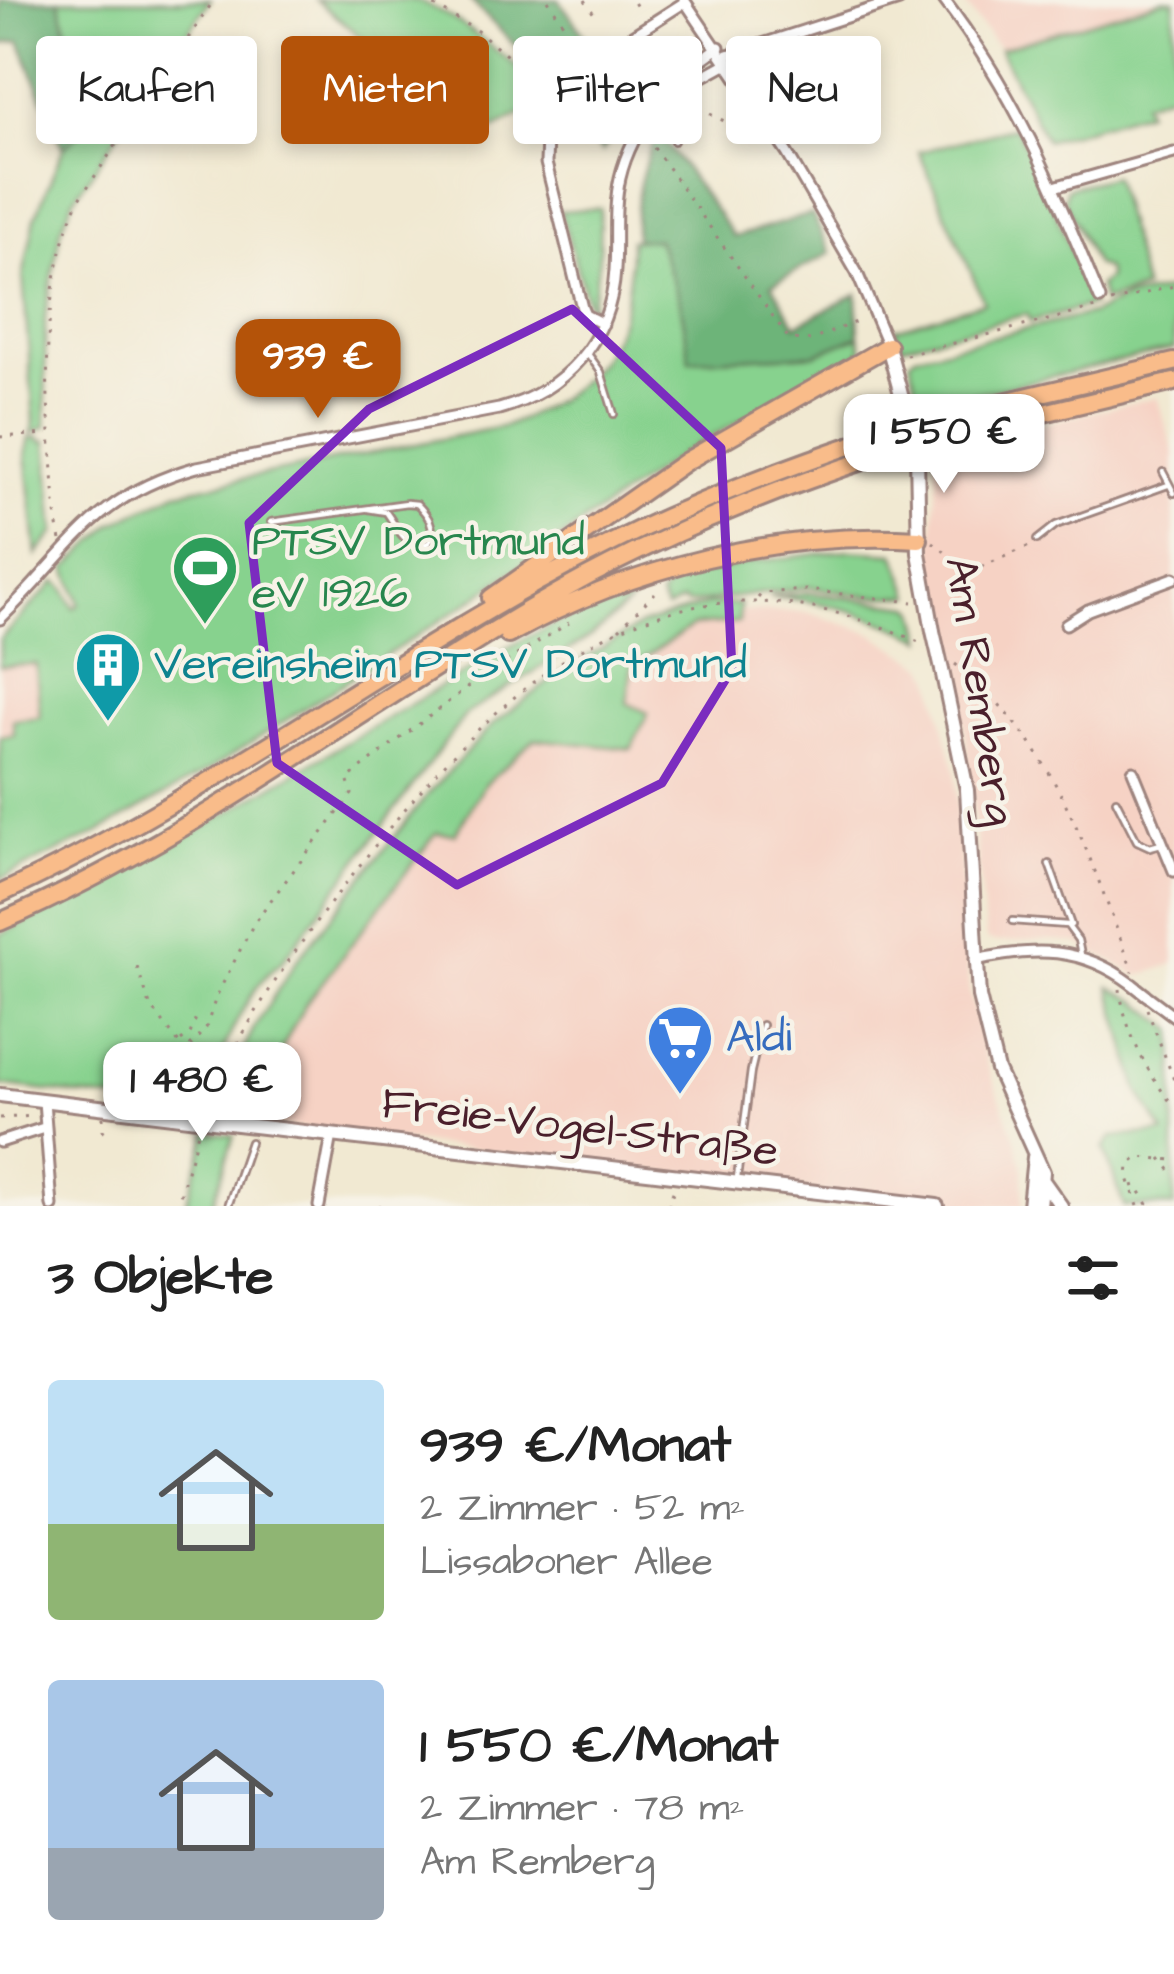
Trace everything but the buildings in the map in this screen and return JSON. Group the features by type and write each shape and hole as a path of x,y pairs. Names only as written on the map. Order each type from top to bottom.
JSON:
{"highway":[{"path":"377,677 686,462 888,346"},
{"path":"0,922 188,826 525,612 633,554 948,415 1174,362"},
{"path":"0,894 167,808 377,677 646,526 770,473 1174,382"},
{"path":"436,669 566,605 674,567 790,544 854,538 924,539"}],"street":[{"path":"702,67 724,55 899,0"},
{"path":"944,0 998,74 1054,187 1100,299"},
{"path":"630,36 684,1"},
{"name":"Am Remberg","path":"684,1 724,55 857,274 888,346 917,454 933,631 947,666 967,790 976,960 993,1059 1044,1182 1061,1206"},
{"path":"702,72 724,55"},
{"path":"547,144 546,164 582,308 585,315 603,324"},
{"path":"0,619 63,547 110,506 173,474 516,405 564,377 587,352 603,324 615,275 621,172 633,144"},
{"path":"1054,187 1174,152"},
{"path":"1090,278 1104,272"},
{"path":"1066,624 1088,610 1174,578"},
{"path":"1133,771 1169,842 1174,871"},
{"path":"976,960 1034,950 1081,956 1130,980 1146,999 1174,1016"},
{"name":"Freie-Vogel-Straße","path":"0,1096 41,1108 169,1112 332,1136 937,1206"},
{"path":"41,1108 52,1206"},
{"path":"0,1142 44,1128"},
{"path":"319,1206 332,1136"},
{"name":"Am Remberg","path":"1028,1206 1034,1157"},
{"path":"1040,1206 1044,1182"}],"lane":[{"path":"587,352 601,372 614,414"},
{"path":"1163,472 1174,493"},
{"path":"1037,540 1056,525 1168,485"},
{"path":"271,522 368,509 418,504 433,535 429,543 413,545 386,512 368,509"},
{"path":"1116,800 1137,841 1150,847 1169,842"},
{"path":"1049,864 1081,956"},
{"path":"1012,921 1059,922 1073,930"},
{"path":"736,1183 761,1025"},
{"path":"228,1206 250,1142"}],"path":[{"path":"63,547 50,434 48,315 66,230 78,201 214,0"},
{"path":"424,0 479,32 513,60"},
{"path":"585,0 594,14"},
{"path":"634,5 642,0"},
{"path":"710,114 726,123"},
{"path":"652,144 789,339 812,340 860,320"},
{"path":"906,355 1174,286"},
{"path":"0,437 50,434"},
{"path":"924,539 972,572 1037,540"},
{"path":"758,600 762,593 806,590 917,602"},
{"path":"615,633 656,592"},
{"path":"207,1109 254,1013 293,951 436,771 501,706 587,646 680,609 758,600 837,611 924,644"},
{"path":"169,1112 185,1052 206,1028 216,997 255,921 329,820 349,801 352,794 347,779 481,677 569,623"},
{"path":"947,666 1003,706 1054,776 1130,980 1120,990 1124,1016 1174,1106"},
{"path":"137,967 150,1004 185,1052"},
{"path":"1146,999 1174,1080"},
{"path":"180,1042 190,1034 196,1018"},
{"path":"1162,1051 1174,1046"},
{"path":"0,1118 33,1118 41,1108"},
{"path":"104,1115 103,1130 110,1138"},
{"path":"177,1206 200,1128"},
{"path":"1138,1206 1129,1165 1138,1157 1174,1160"},
{"path":"1161,1158 1174,1175"},
{"path":"1131,1186 1136,1186 1149,1206"},
{"path":"668,1206 674,1189"}],"highlighted area":[{"path":"572,309 721,448 732,669 662,783 457,885 277,763 249,523 369,409"}],"shaded area":[{"path":"962,0 1164,0 999,49"},
{"path":"1157,397 1174,452 1174,964 1139,976 1079,944 986,939 965,729 931,575 937,479 934,450"},
{"path":"718,611 806,612 871,633 926,666 932,676 955,771 969,989 987,1065 1023,1169 1023,1206 938,1206 218,1118 276,1009 508,716 557,673 633,629"},
{"path":"27,615 58,730 0,816 0,639"}],"green space":[{"path":"0,0 59,0 68,36 36,36 36,81 20,41 0,44"},
{"path":"59,0 210,0 185,36 68,36"},
{"path":"316,0 412,0 443,13 477,36 359,36"},
{"path":"470,0 559,0 585,36 513,36 513,44"},
{"path":"1174,0 1174,92 1143,102 1146,111 1046,141 999,49"},
{"path":"489,45 513,64 513,119 489,131"},
{"path":"1015,127 1048,193 1092,305 1030,322 1027,314 901,346 895,329 984,302 919,152"},
{"path":"68,144 111,144 73,200 61,229 45,317 46,427 31,433 34,421 23,277 35,218"},
{"path":"653,144 667,144 734,237 812,214 831,253 772,284 796,325 857,294 859,336 815,354 690,360 680,301 657,239 635,240"},
{"path":"1113,176 1144,289 1103,302 1099,286 1108,278 1106,269 1095,265 1064,199 1067,188"},
{"path":"600,208 599,261 590,312 560,211"},
{"path":"657,239 680,301 691,360 815,354 859,336 863,352 684,452 469,602 212,768 96,834 0,879 0,736 14,735 13,720 40,717 36,664 0,666 0,639 56,581 74,608 80,604 67,568 113,524 177,492 506,426 538,411 586,377 603,356 624,306 630,240"},
{"path":"1174,289 1174,349 921,406 910,360 915,355 1091,314 1127,298"},
{"path":"30,438 47,441 55,532 37,555 26,455"},
{"path":"848,550 895,553 912,596 807,587 683,601 666,609 660,597 675,579 753,562"},
{"path":"808,593 912,606 924,639 848,610 769,597"},
{"path":"640,594 593,635 466,714 282,962 257,987 235,1024 203,1100 109,1099 0,1085 0,934 153,855 517,643 579,613"},
{"path":"708,604 740,604 739,622 693,626 632,666 627,703 648,713 631,749 535,739 484,785 455,834 436,833 305,1005 247,1114 214,1109 255,1026 296,961 428,794 492,725 559,674 641,625"},
{"path":"1110,987 1139,1002 1174,1030 1174,1206 1124,1206 1104,1149 1112,1137 1164,1133 1138,1090"},
{"path":"208,1132 234,1135 212,1206 185,1206"}],"place":[{"name":"PTSV Dortmund eV 1926","path":"205,627"},
{"name":"Vereinsheim PTSV Dortmund","path":"108,724"},
{"name":"Aldi","path":"680,1097"}]}
